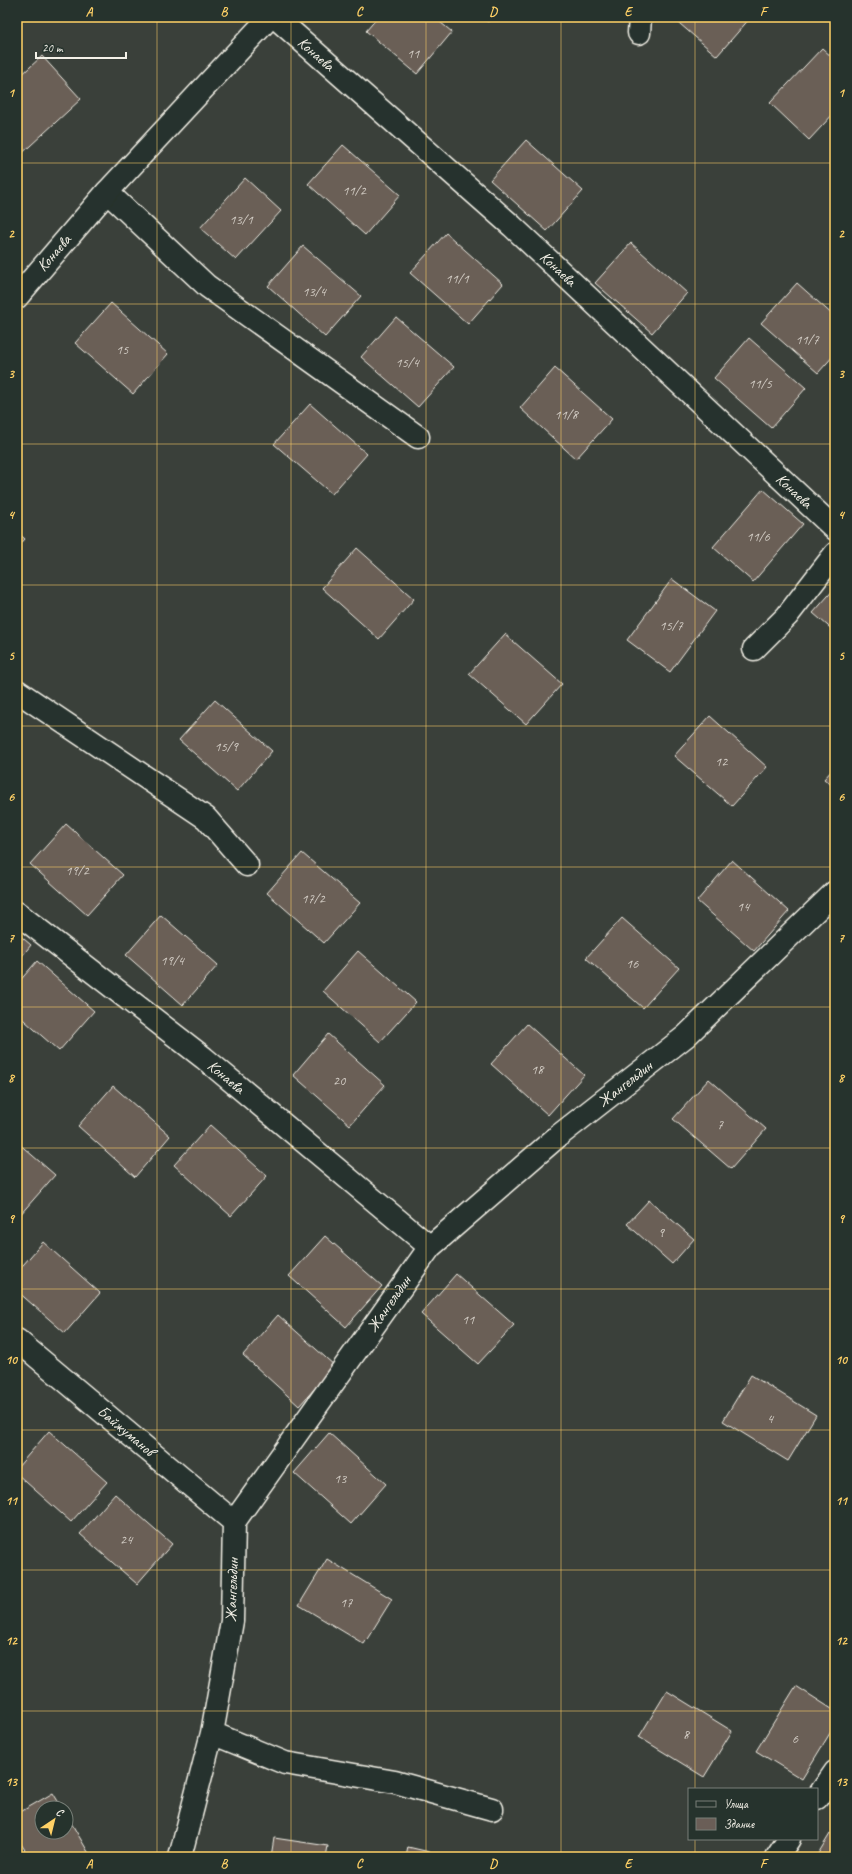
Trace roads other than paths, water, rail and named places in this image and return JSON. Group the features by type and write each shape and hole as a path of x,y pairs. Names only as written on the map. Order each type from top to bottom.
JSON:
{"street":[{"name":"Конаева","path":"17,296 107,192 270,17"},
{"name":"Конаева","path":"275,17 512,226 835,529"},
{"path":"107,192 206,286 418,437"},
{"path":"754,649 787,616 835,554"},
{"path":"17,691 206,818 247,865"},
{"name":"Жангельдин","path":"180,1857 212,1733 232,1621 234,1522 430,1247 557,1137 686,1036 835,892"},
{"name":"Конаева","path":"17,913 204,1058 430,1247"},
{"name":"Байжуманов","path":"17,1340 234,1522"},
{"path":"212,1733 285,1763 395,1782 492,1809"},
{"path":"818,1797 835,1772"},
{"path":"777,1857 788,1840"}]}
